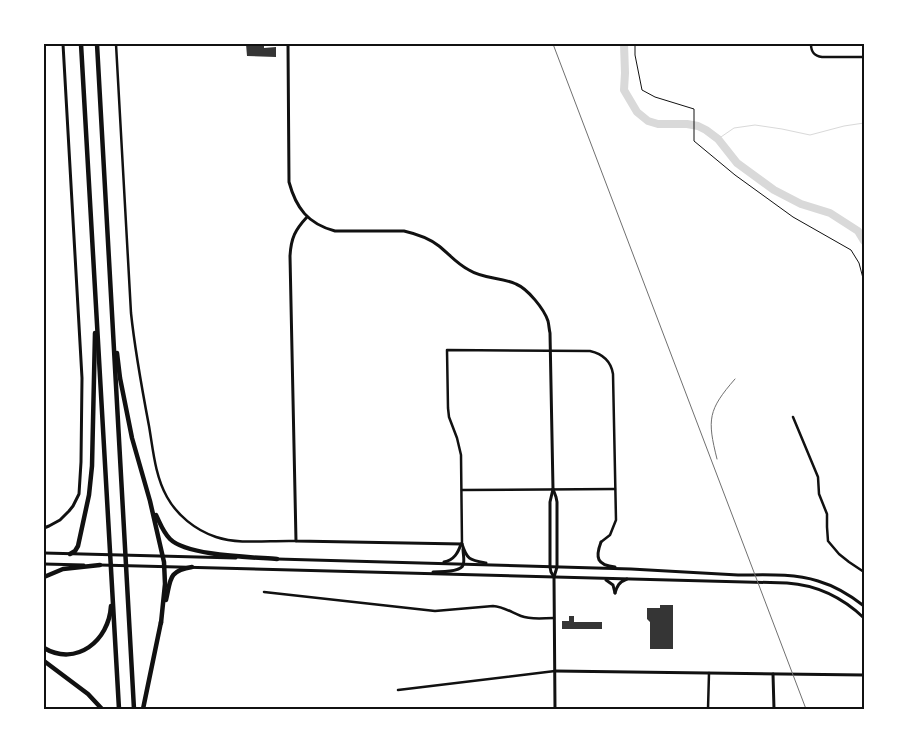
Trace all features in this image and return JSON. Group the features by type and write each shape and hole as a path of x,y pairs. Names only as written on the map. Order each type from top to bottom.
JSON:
{"highway":[{"path":"82,44 119,709"},
{"path":"97,44 134,709"},
{"path":"70,554 76,549 80,540 92,474 96,307"},
{"path":"112,313 127,417 163,557 164,593 160,623"},
{"path":"150,501 164,532 169,538 183,547 210,553 277,559"},
{"path":"44,577 63,569 100,566"},
{"path":"143,709 160,623 172,576 181,569 192,567"},
{"path":"44,648 54,653 68,654 81,651 92,645 102,634 109,620 112,588"},
{"path":"44,660 88,694 102,709"}],"street":[{"path":"44,528 66,516 79,494 80,477 82,400 63,44"},
{"path":"116,44 131,313 135,349 155,461 162,487 172,505 186,521 198,528 214,536 238,541 462,544"},
{"path":"288,44 289,182 292,193 307,217 325,228 335,230 404,232 414,233 426,238 439,246 458,264 470,271 517,284 528,292 548,320 550,333 553,489 550,502 550,566 554,577"},
{"path":"810,44 814,54 822,58 864,57"},
{"path":"296,541 290,256 294,235 299,225 307,217"},
{"path":"398,573 457,570 463,567 464,564 461,455 448,408 447,350 590,352 599,354 604,358 610,364 614,374 615,524 610,535 601,542 598,556 600,562 611,566 684,573 798,577 818,581 844,592 864,606"},
{"path":"793,417 818,478 820,494 827,514 828,541 839,554 864,572"},
{"path":"553,489 557,502 557,567 554,577 555,709"},
{"path":"462,490 615,489"},
{"path":"439,563 447,562 454,557 462,544"},
{"path":"463,549 471,560 494,565"},
{"path":"44,554 631,568"},
{"path":"44,564 777,583 804,585 822,590 841,600 864,618"},
{"path":"601,578 608,580 616,593 620,582 630,579"},
{"path":"264,592 435,611 499,606 530,618 554,618"},
{"path":"398,690 555,671 864,675"},
{"path":"708,709 709,673"},
{"path":"773,674 774,709"}],"path":[{"path":"635,44 635,54 642,90 656,97 694,109 694,141 735,175 793,217 851,250 858,263 864,282"}],"building":[{"path":"246,44 264,44 264,48 276,47 276,57 247,56"},
{"path":"660,605 673,605 673,649 650,649 650,622 647,619 647,608 660,608"},
{"path":"569,616 574,616 574,622 602,622 602,629 562,629 562,621 569,621"}],"waterway":[{"path":"624,44 624,90 637,112 648,121 658,124 687,124 706,130 718,139 737,163 774,190 801,204 830,213 858,231 864,241"},
{"path":"718,139 734,128 755,125 810,135 864,123"}],"railway":[{"path":"553,44 806,709"},
{"path":"717,459 712,434 712,416 719,399 735,379"}]}
